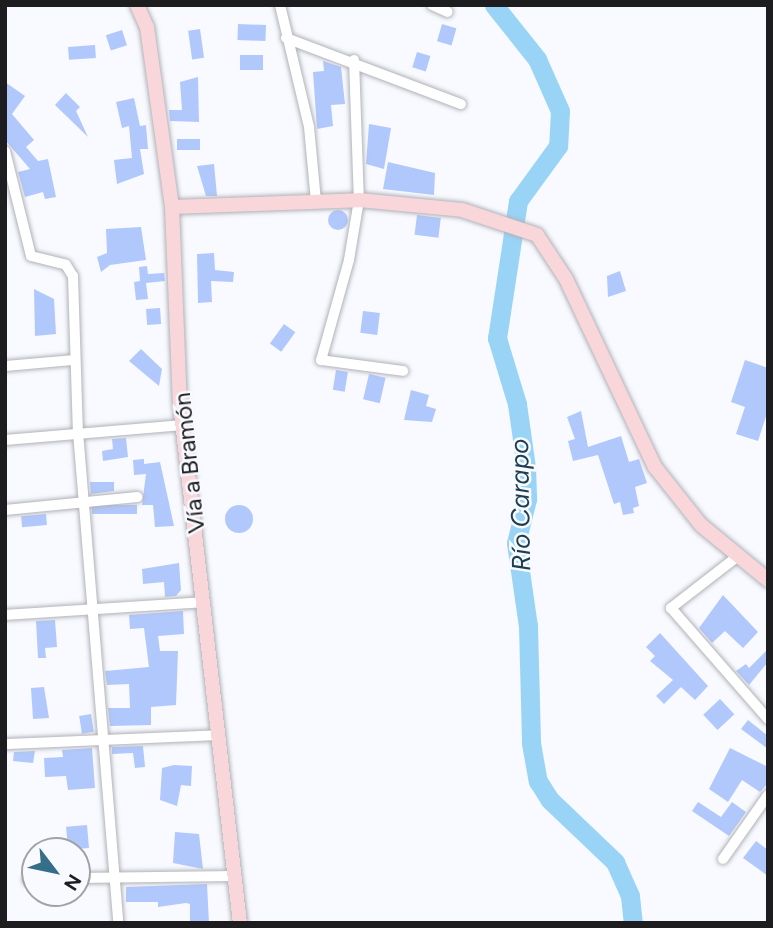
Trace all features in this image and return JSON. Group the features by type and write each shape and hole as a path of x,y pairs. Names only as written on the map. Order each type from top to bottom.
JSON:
{"street":[{"name":"Vía a Bramón","path":"137,5 147,27 172,207 183,425 240,923"},
{"path":"280,5 309,127 316,201"},
{"path":"432,5 448,12"},
{"path":"286,38 354,60 461,104"},
{"path":"354,60 359,200 349,260 321,360 403,371"},
{"path":"5,151 31,256 72,271 78,432 118,923"},
{"path":"172,207 359,200 491,217 537,235 553,254 655,467 701,524 768,580"},
{"path":"5,366 74,360"},
{"path":"5,440 183,425"},
{"path":"5,510 137,497"},
{"path":"738,556 671,608 768,719"},
{"path":"5,615 205,602"},
{"path":"7,744 220,735"},
{"path":"723,859 768,795"},
{"path":"91,878 235,876"}],"building":[{"path":"238,24 266,25 265,41 237,40"},
{"path":"442,24 456,28 451,45 437,41"},
{"path":"200,29 204,58 192,59 188,31"},
{"path":"122,30 127,45 111,50 106,35"},
{"path":"95,45 96,58 69,60 68,47"},
{"path":"417,52 430,56 426,71 412,67"},
{"path":"240,55 263,55 263,70 240,70"},
{"path":"323,61 341,67 345,104 331,105 333,126 317,129 313,72 324,71"},
{"path":"198,77 199,122 170,121 169,110 182,110 180,82"},
{"path":"5,82 25,96 12,114 34,140 26,147 38,161 48,159 56,197 45,199 43,192 25,197 18,172 30,169 5,140"},
{"path":"66,93 80,107 76,111 88,137 55,105"},
{"path":"134,98 140,126 146,125 148,149 140,149 144,174 117,184 114,160 132,158 129,126 122,128 116,102"},
{"path":"369,124 391,128 384,169 366,164"},
{"path":"177,139 200,139 200,150 177,150"},
{"path":"388,162 435,173 434,195 383,189"},
{"path":"214,164 217,196 206,196 197,166"},
{"path":"338,210 345,213 348,220 345,227 338,230 331,227 328,220 331,213"},
{"path":"417,215 441,218 438,238 415,235"},
{"path":"141,227 146,260 110,265 101,272 97,257 107,253 106,229"},
{"path":"214,253 215,270 234,272 233,282 211,281 212,302 198,303 197,254"},
{"path":"147,266 148,274 164,273 165,281 146,283 148,299 136,300 134,282 140,281 139,267"},
{"path":"620,271 626,291 608,297 607,276"},
{"path":"34,289 54,299 56,334 35,336"},
{"path":"160,308 161,324 147,325 146,309"},
{"path":"363,311 380,313 377,335 360,333"},
{"path":"284,324 295,332 281,352 270,343"},
{"path":"141,349 162,369 159,386 129,361"},
{"path":"745,360 768,368 768,410 758,441 736,434 745,407 731,402"},
{"path":"336,370 348,372 345,392 333,390"},
{"path":"369,374 386,378 380,403 363,399"},
{"path":"411,390 429,395 426,406 436,409 432,422 404,420"},
{"path":"581,411 588,447 621,436 629,462 639,459 647,483 635,487 639,506 633,508 634,513 623,515 620,502 614,504 598,455 573,461 568,441 575,439 567,417"},
{"path":"126,438 128,457 103,461 102,451 113,449 112,439"},
{"path":"144,459 144,464 160,462 174,526 155,527 153,505 142,505 146,474 134,475 133,460"},
{"path":"90,482 114,482 114,491 91,494"},
{"path":"92,505 137,505 137,514 92,514"},
{"path":"239,505 249,509 253,519 249,529 239,533 229,529 225,519 229,509"},
{"path":"46,514 47,525 22,527 21,516"},
{"path":"179,563 181,590 176,596 165,597 164,582 143,584 142,569"},
{"path":"723,595 758,632 743,648 725,631 712,643 699,628"},
{"path":"183,611 184,634 158,636 160,651 178,651 176,705 151,707 151,725 110,726 108,708 130,708 129,684 107,685 105,671 149,667 144,628 130,629 129,615"},
{"path":"55,620 57,647 45,648 46,658 38,658 36,621"},
{"path":"660,633 708,686 695,700 681,687 664,704 656,696 673,680 650,661 655,656 646,647"},
{"path":"768,649 768,662 749,685 736,671 746,664 749,668"},
{"path":"44,687 49,718 33,719 31,688"},
{"path":"720,699 734,714 718,730 703,715"},
{"path":"91,714 94,732 82,734 79,716"},
{"path":"748,720 768,736 768,749 741,729"},
{"path":"143,746 145,767 135,768 133,753 112,754 112,747"},
{"path":"92,748 95,788 68,790 66,776 45,777 44,758 63,757 62,750"},
{"path":"730,748 768,767 768,783 760,792 742,780 728,802 709,789"},
{"path":"35,751 33,763 13,761 14,752"},
{"path":"174,765 192,766 191,786 181,785 177,806 160,800 162,768"},
{"path":"698,802 721,817 732,802 746,812 729,836 692,811"},
{"path":"87,825 88,837 67,837 66,827"},
{"path":"175,832 199,834 203,869 173,863"},
{"path":"756,841 768,850 768,876 743,858"},
{"path":"207,884 209,923 190,923 190,904 158,907 158,902 126,902 126,887"}],"waterway":[{"name":"Río Carapo","path":"494,5 537,59 560,111 558,146 518,201 497,338 517,404 526,467 527,499 516,543 528,626 531,743 538,781 550,800 615,862 630,896 633,923"}]}
